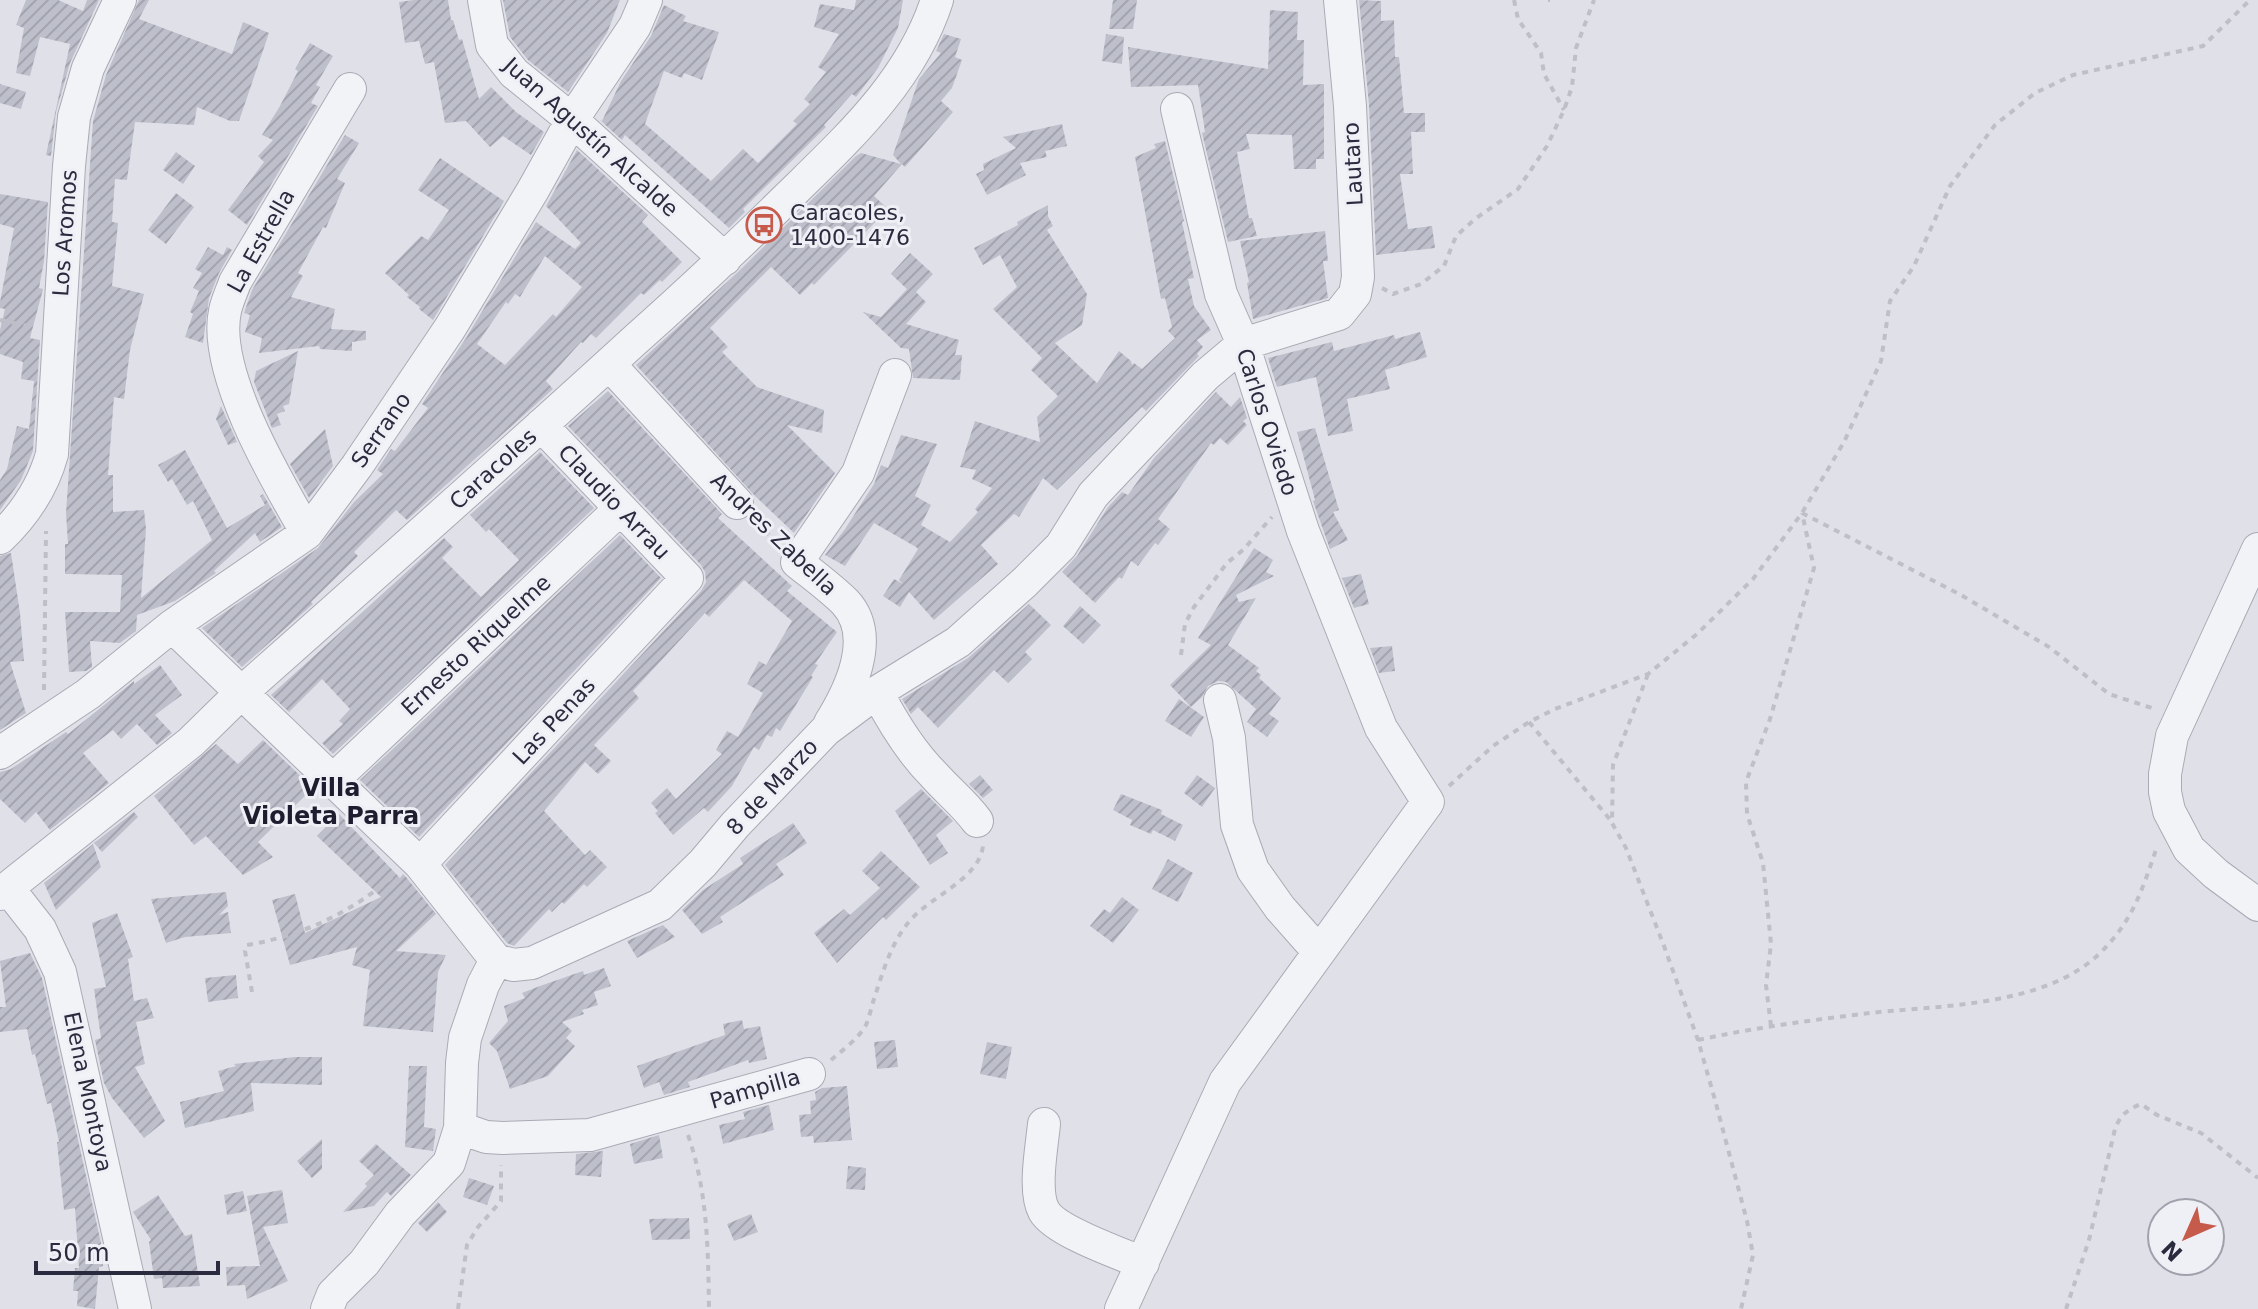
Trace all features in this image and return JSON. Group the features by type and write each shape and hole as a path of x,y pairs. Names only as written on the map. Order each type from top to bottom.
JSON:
{"street":[{"name":"Los Aromos","path":"0,538 32,501 46,475 52,454 74,117 88,68 120,0"},
{"name":"Juan Agustín Alcalde","path":"484,0 492,45 514,73 572,120 725,259"},
{"name":"Serrano","path":"0,753 88,694 172,626 307,533 365,455 450,328 572,120 635,26 646,0"},
{"name":"Caracoles","path":"4,891 191,742 241,693 725,259 845,141 888,93 918,45 937,0"},
{"name":"Lautaro","path":"1340,0 1350,106 1358,277"},
{"name":"La Estrella","path":"307,533 266,463 239,399 226,350 224,313 235,282 350,89"},
{"name":"Carlos Oviedo","path":"1177,109 1221,294 1243,344 1293,503 1381,728 1428,802"},
{"name":"8 de Marzo","path":"496,960 513,965 532,963 660,905 826,730 877,692 958,642 1025,582 1061,546 1093,495 1205,376 1243,344 1331,318 1351,302 1358,277"},
{"name":"Andres Zabella","path":"609,364 737,503"},
{"path":"797,562 858,473 895,375"},
{"name":"Claudio Arrau","path":"541,425 687,578"},
{"name":"Ernesto Riquelme","path":"333,780 620,509"},
{"path":"2258,549 2172,736 2165,774 2169,811 2189,849 2258,905"},
{"name":"Andres Zabella","path":"797,562 845,603 854,615 860,636 855,668 845,698 826,730"},
{"name":"Las Penas","path":"417,860 687,578"},
{"path":"172,626 417,860 496,960 483,985 465,1038 460,1128 449,1163 400,1214 364,1263 333,1294 327,1309"},
{"path":"877,692 889,715 933,775 964,803 977,821"},
{"path":"1220,700 1229,738 1237,825 1253,870 1280,908 1318,951"},
{"path":"1121,1309 1225,1082 1428,802"},
{"name":"Elena Montoya","path":"4,891 40,929 60,972 135,1309"},
{"name":"Pampilla","path":"460,1128 486,1137 503,1138 590,1135 809,1074"},
{"path":"1044,1124 1039,1184 1044,1211 1070,1231 1143,1263"}],"path":[{"path":"1514,0 1518,19 1541,53 1544,74 1564,110"},
{"path":"1358,277 1393,294 1421,284 1444,266 1456,236 1518,189 1547,146 1564,110 1572,87 1576,48 1594,0"},
{"path":"1428,802 1493,746 1529,722 1648,674 1697,634 1753,579 1802,513 1844,442 1881,361 1890,301 1914,266 1950,186 1995,125 2035,93 2073,75 2203,46 2250,0"},
{"name":"Andres Zabella","path":"737,503 797,562"},
{"path":"1181,655 1185,624 1208,588 1264,524 1293,503"},
{"path":"1802,513 1961,595 2049,647 2109,694 2180,719"},
{"path":"1771,1026 1766,985 1771,944 1763,863 1747,814 1746,782 1770,719 1814,568 1802,513"},
{"path":"44,724 46,522"},
{"path":"1612,823 1613,765 1648,674"},
{"path":"1529,722 1612,823 1642,885 1698,1040 1747,1221 1753,1255 1741,1309"},
{"path":"1698,1040 1771,1026 2008,998 2062,981 2099,955 2130,919 2169,811"},
{"name":"Pampilla","path":"809,1074 830,1062 866,1025 889,956 906,924 926,904 964,878 979,861 983,841 977,821"},
{"path":"252,992 245,951 247,945 320,924 345,911 417,860"},
{"path":"2066,1309 2089,1240 2119,1117 2141,1104 2157,1115 2201,1133 2258,1178"},
{"path":"679,1110 705,1209 709,1309"},
{"path":"458,1309 467,1245 501,1201 503,1138"}],"building":[{"path":"26,0 58,0 83,11 87,0 99,0 70,63 56,112 51,156 46,155 70,44 40,37 30,76 16,73 24,28 16,25"},
{"path":"139,0 149,0 139,19 232,54 243,22 269,33 239,121 230,121 197,107 194,125 135,122 127,180 115,179 112,222 118,223 112,286 144,294 130,350 124,399 114,397 108,475 113,475 113,512 144,510 146,529 141,598 212,540 193,501 187,505 172,479 168,482 158,465 185,450 227,528 265,505 260,496 263,494 282,527 260,542 255,533 214,571 216,573 175,601 137,615 136,631 120,643 90,641 92,667 86,671 69,672 65,612 120,612 122,575 65,574 65,544 68,544 66,513 93,121 106,75"},
{"path":"448,0 451,20 459,40 462,39 479,99 491,87 516,112 544,132 531,155 503,136 490,147 466,121 445,123 434,62 425,64 419,41 405,43 399,2"},
{"path":"503,0 620,0 607,33 568,92 528,60 510,37"},
{"path":"856,0 903,0 898,28 878,68 856,97 852,94 824,125 826,127 743,209 745,212 729,228 625,135 622,140 600,120 651,36 664,5 686,16 683,21 719,32 702,80 684,73 682,78 664,71 645,124 711,181 743,149 758,163 797,124 793,121 810,104 804,99 826,72 818,67 839,34 814,27 820,4 854,10"},
{"path":"1113,0 1137,0 1133,29 1109,29"},
{"path":"1359,0 1381,1 1381,21 1394,20 1395,57 1399,57 1404,113 1425,113 1425,132 1411,132 1413,174 1400,174 1408,229 1432,226 1435,248 1376,255 1369,105"},
{"path":"1270,10 1298,12 1297,40 1304,40 1303,85 1324,84 1324,159 1316,159 1316,169 1294,169 1292,135 1246,134 1250,149 1237,152 1249,218 1252,218 1257,236 1228,242 1202,133 1205,132 1198,85 1131,87 1128,47 1268,69"},
{"path":"944,34 961,39 955,57 962,60 952,88 941,101 953,112 905,167 902,164 874,196 888,209 814,285 812,283 800,295 771,267 710,328 728,347 722,352 757,387 824,410 822,433 787,425 835,473 794,533 754,495 636,365 738,272 856,156 861,153 901,164 893,155 919,79 941,53 936,51"},
{"path":"1106,34 1124,37 1122,64 1102,61"},
{"path":"310,43 333,56 316,85 320,87 311,103 318,106 247,225 228,210 264,162 258,156 273,140 262,135 280,106"},
{"path":"0,84 26,92 21,109 0,103"},
{"path":"1062,124 1067,146 1045,151 1047,157 1020,163 1026,175 987,195 976,174 984,170 983,164 1016,148 1003,137"},
{"path":"345,135 359,143 337,179 345,183 326,228 323,227 298,273 303,276 291,297 335,309 331,329 366,331 366,340 352,342 352,351 320,349 319,346 259,353 262,338 245,332 250,315 244,313 252,290"},
{"path":"1165,141 1184,221 1194,278 1188,279 1194,306 1211,330 1197,340 1203,347 1197,354 1199,356 1146,411 1142,407 1057,490 1043,478 1019,517 1014,514 981,545 998,564 934,620 909,592 900,607 883,596 894,579 903,584 899,580 918,549 916,547 874,523 845,566 825,555 874,484 881,465 888,468 901,435 937,444 915,496 931,505 921,525 950,542 978,512 975,509 992,488 972,479 976,470 960,467 975,421 1040,442 1037,417 1058,396 1031,370 1042,358 993,309 1017,287 1000,255 983,265 974,248 1048,205 1048,216 1053,226 1047,230 1087,294 1082,325 1055,343 1097,383 1119,351 1132,365 1134,363 1142,369 1175,338 1168,331 1172,327 1165,298 1161,299 1135,157 1156,148 1154,144"},
{"path":"577,150 648,215 642,222 682,262 662,282 660,280 644,295 641,293 596,338 591,334 581,342 546,381 553,389 407,520 396,510 354,552 358,556 311,602 313,604 242,667 202,628 318,548 354,502 383,474 377,470 391,449 395,451 428,408 422,404 536,222 575,249 581,243 546,206","holes":["545,256 582,287 556,317 553,314 505,365 477,344 506,302 508,304 515,294 520,297"]},
{"path":"176,152 195,166 183,184 163,170"},
{"path":"440,158 504,201 433,320 385,273 421,236 428,240 449,210 418,190"},
{"path":"176,193 194,207 166,244 148,230"},
{"path":"0,194 48,202 39,288 43,289 30,338 40,340 33,451 21,480 0,510 0,480 7,469 17,426 29,429 34,381 21,379 23,362 0,354 0,330 5,309 0,308 0,302 14,228 0,224"},
{"path":"1325,231 1328,261 1323,261 1328,298 1253,319 1240,241"},
{"path":"208,247 223,255 227,247 232,250 209,298 203,343 185,337 193,314 190,312 199,291 193,288 202,273 195,269"},
{"path":"910,253 933,274 916,292 926,302 906,324 959,340 955,355 962,355 960,380 913,378 909,349 901,348 863,312 881,317 907,289 891,274"},
{"path":"1420,332 1427,357 1385,370 1390,389 1347,399 1353,431 1328,436 1316,377 1277,387 1268,358 1332,342 1334,351 1394,335 1395,339"},
{"path":"298,351 289,404 283,406 285,411 277,414 281,425 272,428 254,382 256,371"},
{"path":"608,391 722,514 718,518 792,586 787,591 837,632 815,664 818,665 813,677 780,731 776,728 772,737 767,735 759,750 754,747 732,786 708,812 704,808 673,835 651,803 667,788 676,799 722,754 716,750 727,731 738,737 763,693 747,684 759,661 766,665 792,621 744,580 709,617 705,613 633,691 639,698 594,745 611,761 598,774 585,762 544,811 585,855 590,850 607,867 564,904 562,902 552,912 549,909 514,946 507,943 445,865 701,591 706,582 701,565 568,426"},
{"path":"1216,392 1231,407 1240,397 1247,418 1243,421 1247,425 1228,445 1220,438 1214,445 1211,443 1158,519 1170,529 1138,566 1131,561 1122,579 1119,577 1095,603 1062,572 1077,556 1108,507 1122,492 1128,495 1154,458"},
{"path":"221,406 237,442 228,445 216,419"},
{"path":"1315,428 1339,510 1333,512 1348,540 1330,549 1313,501 1297,432"},
{"path":"325,429 333,466 309,498 290,464"},
{"path":"540,452 594,508 333,754 322,743 343,724 339,721 350,709 322,679 289,712 271,695 444,538 453,547 442,558 481,597 519,560 489,529 486,532 470,515"},
{"path":"620,535 661,578 419,837 360,780"},
{"path":"1254,548 1273,560 1266,572 1274,576 1236,595 1239,602 1256,598 1228,645 1259,668 1256,671 1261,675 1259,678 1281,698 1269,714 1279,721 1267,737 1247,722 1256,709 1226,682 1218,681 1208,686 1191,707 1170,685 1211,645 1198,638"},
{"path":"11,553 24,661 10,662 26,713 0,730 0,556"},
{"path":"1361,574 1369,604 1354,608 1342,578"},
{"path":"1029,604 1051,625 1025,652 1032,659 1008,683 994,670 938,728 918,707 911,714 902,699 968,658"},
{"path":"1080,606 1101,625 1083,644 1063,626"},
{"path":"1392,646 1395,671 1379,673 1370,648"},
{"path":"160,665 182,695 155,715 172,733 157,745 137,724 121,739 113,730 83,753 109,783 50,830 36,812 25,823 0,799 0,772 11,769 66,732 68,734 134,681 134,684"},
{"path":"1179,699 1204,717 1191,737 1165,721"},
{"path":"263,740 313,788 258,842 273,857 243,875 206,836 194,845 154,796 216,744 238,764"},
{"path":"980,775 993,790 983,798 969,784"},
{"path":"1197,775 1215,788 1202,807 1184,793"},
{"path":"921,789 953,821 936,835 948,853 930,865 895,811"},
{"path":"1121,794 1162,810 1161,814 1183,825 1175,841 1153,830 1151,834 1130,825 1132,820 1113,810"},
{"path":"134,812 138,817 102,852 94,843"},
{"path":"339,814 400,878 403,874 406,877 436,914 396,951 446,955 438,972 433,1032 363,1026 370,970 352,965 357,947 290,965 272,900 295,894 305,933 381,897 317,836"},
{"path":"793,823 807,843 776,864 784,875 720,917 723,922 702,934 682,910 703,890 743,864 740,858"},
{"path":"93,844 101,867 56,910 44,883"},
{"path":"881,851 920,887 886,920 883,917 837,963 814,933 844,909 850,915 880,888 862,871"},
{"path":"1168,859 1193,873 1178,902 1152,889"},
{"path":"226,892 228,906 219,915 228,912 231,933 185,937 166,943 151,899"},
{"path":"1122,897 1139,910 1113,943 1090,926 1104,909 1110,913"},
{"path":"117,913 133,957 128,959 134,1001 147,998 154,1018 136,1022 145,1064 135,1067 165,1121 144,1138 104,1083 95,1040 101,1038 94,989 106,987 92,923"},
{"path":"663,925 675,937 637,958 627,941"},
{"path":"30,953 42,978 101,1243 103,1266 99,1267 95,1309 77,1306 78,1291 73,1291 75,1268 79,1268 75,1208 64,1210 59,1142 51,1103 47,1104 27,1029 0,1032 0,1007 6,1007 0,961"},
{"path":"604,968 611,986 594,992 598,1005 562,1022 572,1031 566,1038 575,1046 548,1076 510,1089 497,1051 489,1043 508,1021 504,1006 525,998 522,993 540,986 583,971 584,975"},
{"path":"236,975 238,998 208,1002 205,978"},
{"path":"742,1020 744,1029 760,1026 767,1059 749,1063 748,1060 688,1082 690,1087 664,1095 659,1082 644,1088 637,1066 725,1035 723,1024"},
{"path":"895,1040 898,1067 877,1069 874,1042"},
{"path":"987,1042 1012,1047 1006,1079 980,1074"},
{"path":"322,1057 322,1085 251,1083 254,1111 185,1128 180,1102 224,1091 218,1071 236,1066 234,1064"},
{"path":"409,1066 427,1066 424,1127 436,1129 433,1151 405,1147"},
{"path":"847,1086 852,1140 814,1143 813,1136 801,1137 799,1115 811,1114 810,1101 816,1100 815,1092 822,1088"},
{"path":"769,1105 774,1130 723,1144 719,1125 745,1119 743,1112"},
{"path":"659,1135 663,1158 634,1164 630,1144"},
{"path":"322,1139 322,1169 312,1178 297,1161"},
{"path":"376,1144 411,1175 391,1196 387,1192 374,1206 343,1212 374,1175 359,1161"},
{"path":"603,1151 601,1177 575,1175 576,1154"},
{"path":"848,1166 866,1168 865,1190 846,1189"},
{"path":"469,1178 494,1186 487,1205 463,1197"},
{"path":"282,1190 288,1223 263,1227 288,1281 247,1299 245,1285 227,1286 226,1267 260,1266 247,1196"},
{"path":"243,1191 247,1211 227,1215 224,1195"},
{"path":"158,1195 185,1236 192,1234 200,1286 163,1288 162,1278 154,1279 151,1240 133,1212"},
{"path":"438,1202 447,1212 427,1232 418,1223"},
{"path":"751,1214 758,1232 734,1241 727,1224"},
{"path":"689,1218 690,1239 652,1240 649,1219"}],"place":[{"name":"Caracoles, 1400-1476","path":"764,225"}],"district":[{"name":"Villa Violeta Parra","path":"331,802"}]}
